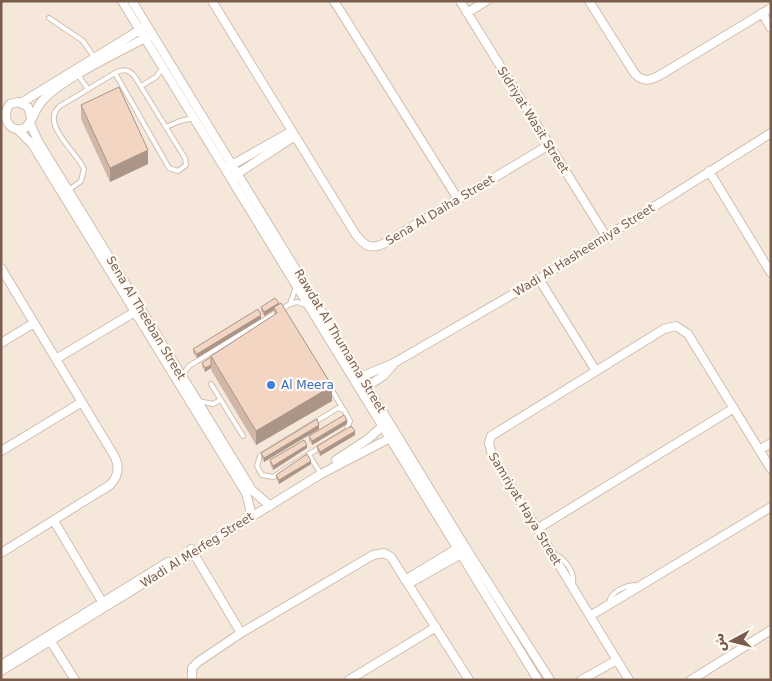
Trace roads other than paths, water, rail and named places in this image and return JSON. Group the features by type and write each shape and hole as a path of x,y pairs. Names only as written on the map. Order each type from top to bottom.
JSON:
{"street":[{"name":"Rawdat Al Thumama Street","path":"122,1 140,30 148,36 233,164 538,680"},
{"name":"Rawdat Al Thumama Street","path":"132,1 147,26 148,36 163,68 307,306 358,378"},
{"name":"Sena Al Daiha Street","path":"212,1 356,235 367,247 383,244 548,145"},
{"path":"334,1 458,199"},
{"name":"Sidriyat Wasit Street","path":"460,1 607,238"},
{"path":"467,13 486,1"},
{"path":"589,1 631,69 642,80 650,80 662,74 771,8"},
{"path":"762,13 771,28"},
{"path":"1,126 14,129 25,128 44,98 78,75 94,56 147,26"},
{"path":"14,129 6,122 3,113 10,104 21,103 87,66 148,36"},
{"path":"21,103 28,107 31,120"},
{"name":"Sena Al Theeban Street","path":"31,120 36,136 246,493 252,513"},
{"name":"Sena Al Theeban Street","path":"14,129 32,144 175,366 252,490 267,505"},
{"name":"Wadi Al Hasheemiya Street","path":"358,378 394,363 539,279 607,238 771,133"},
{"path":"225,170 233,164 293,134"},
{"path":"230,178 293,134"},
{"path":"711,170 771,263"},
{"path":"711,170 771,272"},
{"path":"1,268 115,458 118,471 110,485 1,553"},
{"path":"539,279 596,371"},
{"path":"56,359 138,310"},
{"path":"1,343 34,323"},
{"name":"Samriyat Haya Street","path":"629,680 492,455 490,440 496,432 664,329 679,326 688,334 771,469"},
{"name":"Wadi Al Hasheemiya Street","path":"364,388 383,376 394,363"},
{"path":"1,451 82,402"},
{"path":"537,529 734,408"},
{"name":"Wadi Al Merfeg Street","path":"1,665 104,605 320,472 385,424"},
{"name":"Wadi Al Merfeg Street","path":"320,472 393,437"},
{"path":"759,450 771,443"},
{"path":"590,616 771,507"},
{"path":"54,521 104,605"},
{"name":"Rawdat Al Thumama Street","path":"462,549 550,680"},
{"path":"407,582 462,549"},
{"path":"192,550 241,633"},
{"path":"192,680 192,668 198,662 241,633 378,554 384,553 391,557 469,680"},
{"path":"349,680 436,626"},
{"path":"691,680 771,630"},
{"path":"47,639 69,680"},
{"path":"47,639 75,680"},
{"name":"Wadi Al Merfeg Street","path":"1,671 47,639"},
{"path":"581,680 617,660"}],"lane":[{"path":"49,18 83,41 94,56"},
{"path":"141,86 156,77 163,68"},
{"path":"69,190 81,181 84,170 54,124 53,116 60,106 115,73 122,70 130,71 141,86 186,161 184,168 178,171 169,168 115,73"},
{"path":"78,75 88,89"},
{"path":"166,127 194,118"},
{"path":"290,304 296,287"},
{"path":"182,378 182,375 189,366 281,309 297,302 307,306"},
{"path":"281,309 285,316"},
{"path":"175,366 189,366"},
{"path":"324,378 344,410 350,421 346,431 273,476 265,476 257,469 257,461 266,451 334,410 344,410"},
{"path":"211,384 243,436"},
{"path":"196,400 213,404 220,400"},
{"path":"209,421 213,404"},
{"path":"309,455 320,472"}],"place":[{"name":"Al Meera","path":"271,385"}]}
